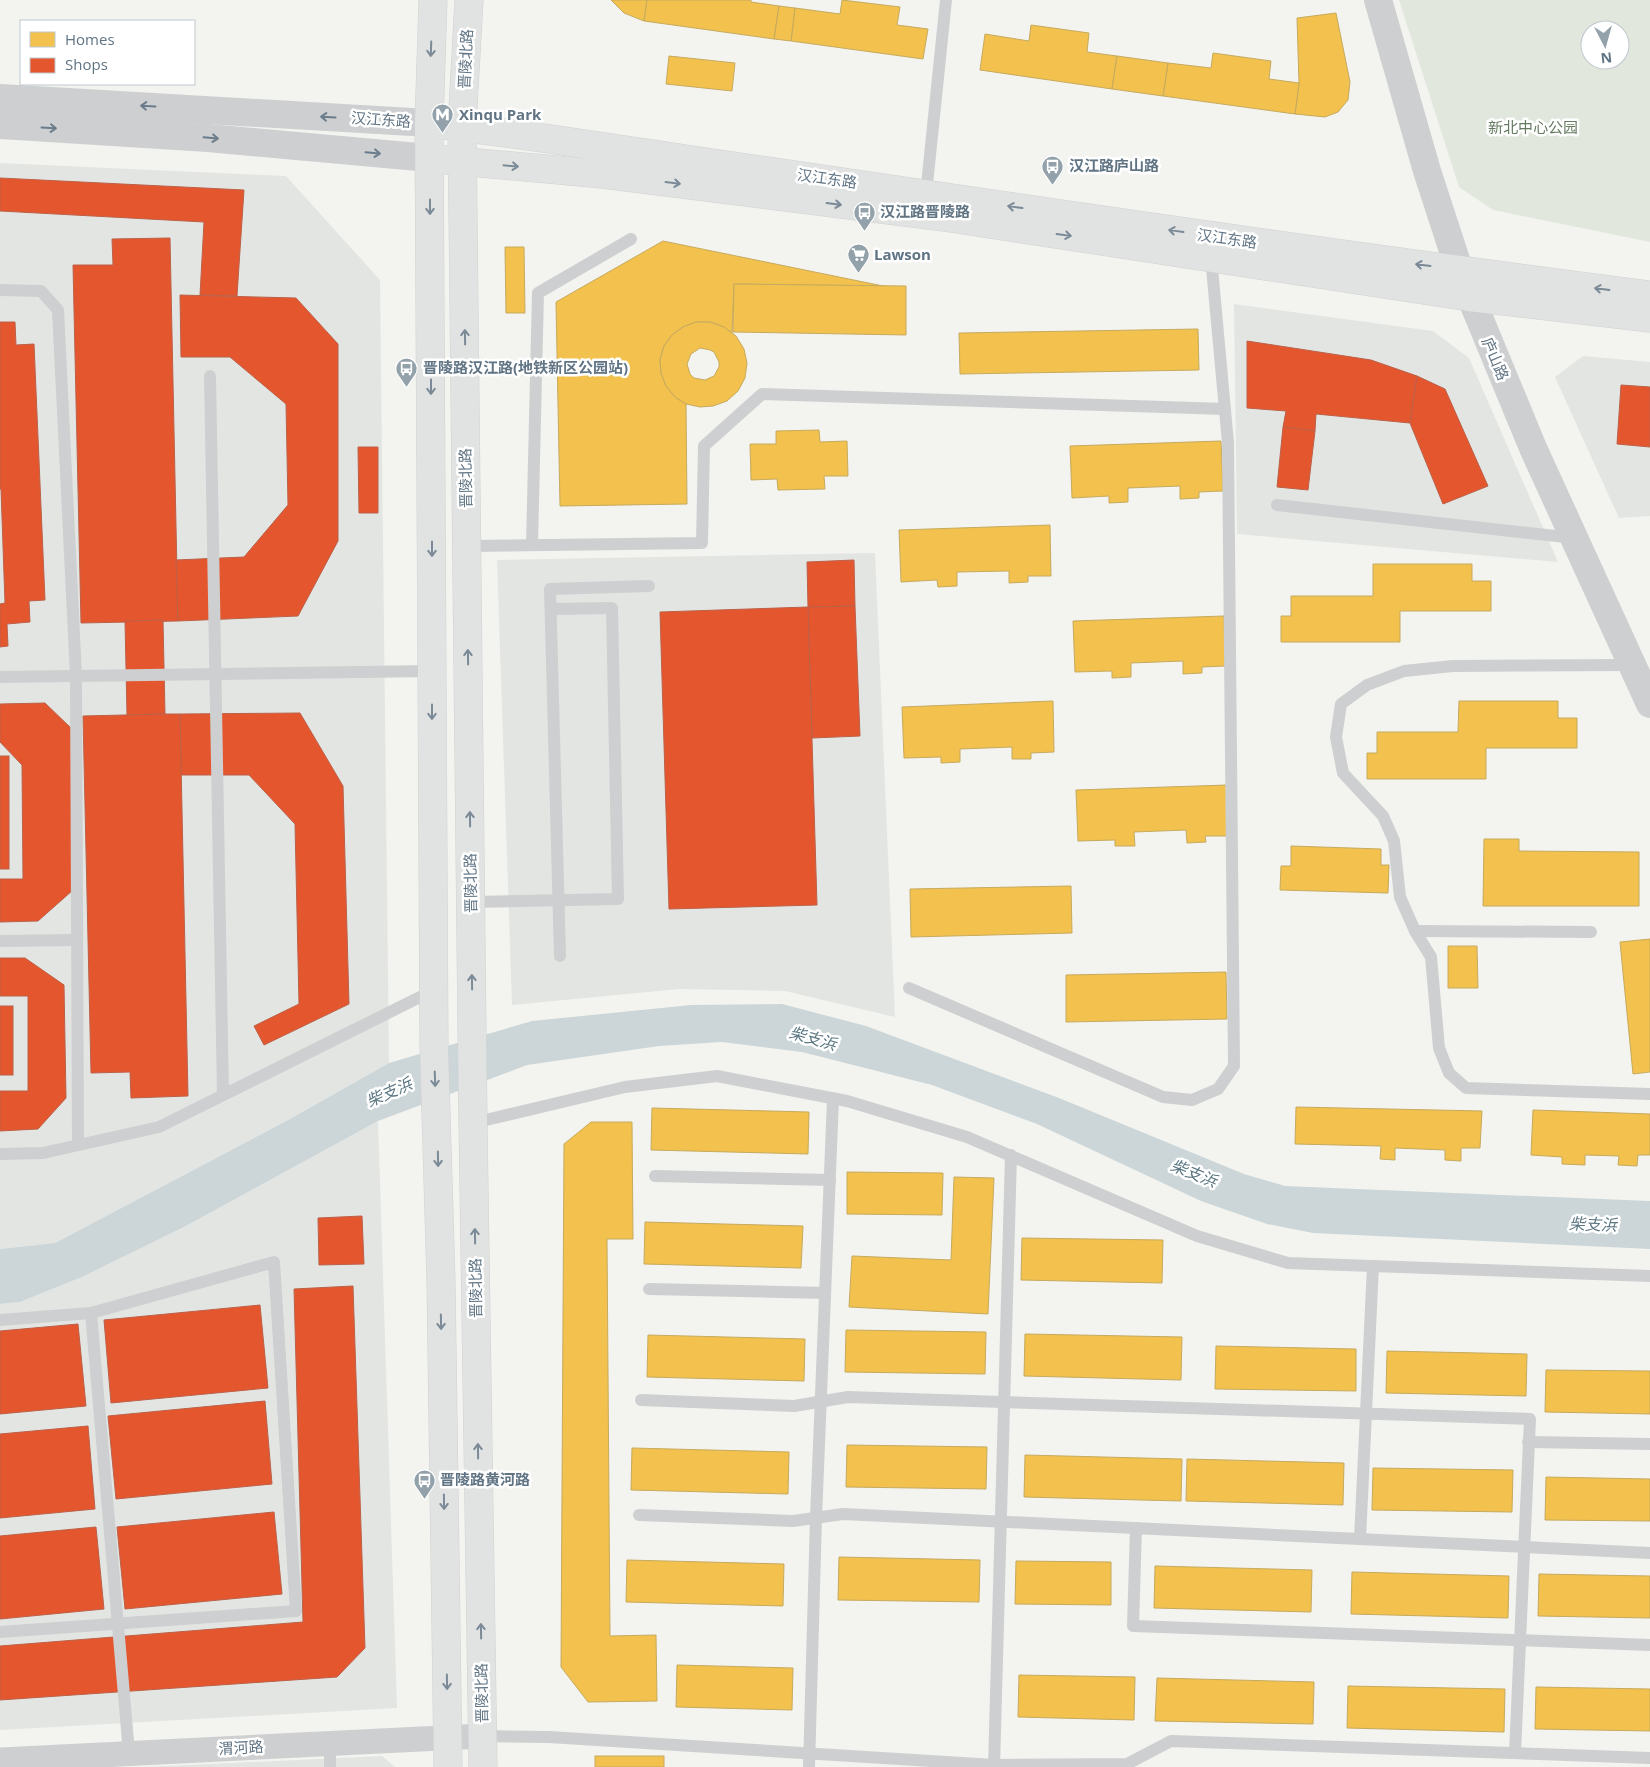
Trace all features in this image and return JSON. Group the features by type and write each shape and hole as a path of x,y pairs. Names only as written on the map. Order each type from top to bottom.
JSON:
{"main road":[{"path":"433,0 429,158 434,1047 441,1281 448,1767"},
{"name":"晋陵北路","path":"468,0 462,126 473,1122 483,1767"},
{"name":"汉江东路","path":"429,123 462,126 1309,251 1650,295"},
{"name":"汉江东路","path":"429,158 612,176 925,215 1469,297 1650,318"}],"street":[{"name":"庐山路","path":"1378,0 1425,164 1469,297 1533,448 1650,704"},
{"name":"汉江东路","path":"0,98 429,123"},
{"name":"汉江东路","path":"0,126 208,138 429,158"},
{"name":"渭河路","path":"0,1760 129,1754 330,1755 448,1737 482,1736"}],"lane":[{"path":"926,194 946,0"},
{"path":"532,545 538,293 632,239"},
{"path":"909,988 1163,1097 1192,1100 1218,1088 1234,1066 1228,443 1212,257"},
{"path":"0,290 41,291 58,310 76,676 78,1145"},
{"path":"210,376 223,1095"},
{"path":"467,546 702,543 704,446 762,394 1225,409"},
{"path":"1277,505 1574,538"},
{"path":"560,956 550,589 649,586"},
{"path":"471,902 618,899 612,608 551,609"},
{"path":"1632,665 1453,666 1404,671 1367,685 1341,704 1336,737 1343,773 1383,816 1394,841 1400,896 1415,931 1431,957 1439,1048 1449,1073 1466,1088 1650,1094"},
{"path":"0,677 432,671"},
{"path":"1415,931 1591,932"},
{"path":"0,941 77,940"},
{"path":"0,1154 43,1153 159,1128 434,990"},
{"path":"473,1122 625,1087 717,1076 833,1099 967,1137 1197,1236 1288,1263 1650,1276"},
{"path":"809,1767 816,1518 833,1099"},
{"path":"994,1766 1010,1155"},
{"path":"655,1176 830,1180"},
{"path":"0,1320 91,1313 274,1262 296,1611 0,1632"},
{"path":"1360,1539 1373,1266"},
{"path":"648,1289 825,1293"},
{"path":"91,1313 129,1754"},
{"path":"641,1400 794,1406 848,1397 1530,1419 1515,1753"},
{"path":"1528,1442 1650,1444"},
{"path":"639,1514 793,1521 843,1514 1650,1553"},
{"path":"1136,1528 1133,1626 1650,1645"},
{"path":"482,1736 558,1738 994,1766 1127,1764 1171,1741 1650,1758"}],"shaded area":[{"path":"0,163 286,176 380,280 389,1063 288,1120 55,1243 0,1249"},
{"path":"1234,304 1433,331 1469,358 1558,562 1237,534"},
{"path":"1583,356 1650,362 1650,516 1619,518 1555,377"},
{"path":"875,553 895,1017 785,991 679,989 512,1005 497,560"},
{"path":"378,1121 397,1708 0,1730 0,1304 20,1302 82,1277 184,1227"},
{"path":"382,1756 395,1767 146,1767"}],"green space":[{"name":"新北中心公园","path":"1399,0 1650,0 1650,242 1493,210 1459,187"}],"water":[{"name":"柴支浜","path":"782,1004 866,1026 1059,1098 1244,1174 1285,1186 1650,1201 1650,1249 1313,1233 1267,1224 1201,1201 1037,1124 932,1085 802,1052 722,1042 659,1046 527,1065 378,1121 184,1227 82,1277 20,1302 0,1304 0,1249 55,1243 288,1120 389,1063 532,1021 691,1005"}],"building: Homes":[{"path":"611,0 647,0 644,21 624,13"},
{"path":"647,0 751,0 751,2 779,6 774,39 644,21"},
{"path":"842,0 900,7 897,25 928,29 923,59 791,41 795,8 840,14"},
{"path":"779,6 795,8 791,41 774,39"},
{"path":"1336,13 1350,82 1348,100 1338,112 1325,117 1295,114 1299,83 1297,18"},
{"path":"1031,25 1089,33 1087,52 1117,56 1112,89 980,70 985,34 1029,41"},
{"path":"1213,53 1271,61 1269,79 1299,83 1295,114 1163,96 1168,63 1211,68"},
{"path":"669,56 735,63 732,91 666,84"},
{"path":"1117,56 1168,63 1163,96 1112,89"},
{"path":"663,241 883,286 734,284 732,333 724,327 710,322 696,322 683,327 672,335 664,346 660,360 661,373 666,386 675,397 686,404 687,504 560,506 556,302"},
{"path":"505,247 524,247 525,313 506,313"},
{"path":"734,284 906,286 906,335 733,332"},
{"path":"696,322 710,322 724,327 736,336 744,349 747,363 745,378 738,391 727,401 713,406 700,407 686,404 675,397 666,386 661,373 660,360 664,346 672,335 683,327","holes":["700,348 714,352 719,362 719,367 714,376 705,380 694,378 690,374 687,364 691,354"]},
{"path":"1198,329 1199,370 960,374 959,333"},
{"path":"819,430 820,442 847,441 848,476 824,476 825,489 778,490 777,479 751,480 750,444 776,444 776,431"},
{"path":"1221,441 1223,491 1199,492 1199,498 1180,499 1180,486 1128,488 1128,502 1109,503 1109,496 1072,498 1070,446"},
{"path":"1050,525 1051,576 1028,576 1028,582 1009,583 1009,571 957,572 957,586 938,587 937,580 901,582 899,530"},
{"path":"1373,564 1472,564 1472,581 1491,581 1491,611 1400,611 1400,642 1281,642 1281,616 1291,616 1291,596 1373,596"},
{"path":"1224,616 1225,666 1202,667 1202,673 1183,674 1183,661 1131,663 1131,677 1112,678 1112,671 1075,672 1073,621"},
{"path":"1053,701 1054,752 1031,753 1031,759 1012,759 1012,747 960,749 960,762 941,763 941,757 904,758 902,707"},
{"path":"1459,701 1558,701 1558,718 1577,718 1577,748 1486,748 1486,779 1367,779 1367,753 1377,753 1377,732 1458,732"},
{"path":"1227,785 1229,836 1205,836 1206,842 1187,843 1186,830 1134,832 1135,846 1115,846 1115,840 1078,841 1076,790"},
{"path":"1484,839 1519,839 1519,851 1639,852 1639,906 1483,906"},
{"path":"1291,846 1381,849 1381,865 1389,865 1388,893 1280,890 1281,866 1291,866"},
{"path":"1071,886 1072,933 911,937 910,889"},
{"path":"1650,939 1650,1072 1633,1074 1620,942"},
{"path":"1448,946 1477,946 1478,988 1448,988"},
{"path":"1226,972 1227,1019 1066,1022 1066,975"},
{"path":"1296,1107 1482,1111 1480,1148 1461,1148 1461,1161 1445,1160 1445,1150 1395,1148 1395,1160 1380,1159 1381,1146 1295,1144"},
{"path":"652,1108 809,1112 808,1154 651,1150"},
{"path":"1533,1110 1650,1114 1650,1155 1638,1155 1637,1166 1618,1165 1619,1156 1585,1155 1585,1165 1562,1164 1562,1157 1531,1155"},
{"path":"591,1122 632,1122 633,1239 607,1239 610,1636 656,1635 657,1701 588,1702 561,1667 564,1144"},
{"path":"847,1172 943,1173 942,1215 847,1214"},
{"path":"954,1177 994,1178 988,1314 849,1307 852,1256 951,1260"},
{"path":"645,1222 803,1226 801,1268 644,1264"},
{"path":"1022,1238 1163,1240 1162,1283 1021,1280"},
{"path":"846,1330 986,1332 985,1374 845,1372"},
{"path":"1025,1334 1182,1337 1181,1380 1024,1376"},
{"path":"648,1335 805,1339 804,1381 647,1377"},
{"path":"1216,1346 1356,1349 1356,1391 1215,1389"},
{"path":"1387,1351 1527,1354 1526,1396 1386,1393"},
{"path":"1546,1370 1650,1371 1650,1414 1545,1412"},
{"path":"847,1445 987,1447 986,1489 846,1487"},
{"path":"632,1448 789,1452 788,1494 631,1490"},
{"path":"1025,1455 1182,1459 1181,1501 1024,1497"},
{"path":"1187,1459 1344,1463 1343,1505 1186,1501"},
{"path":"1373,1468 1513,1470 1512,1512 1372,1510"},
{"path":"1546,1477 1650,1479 1650,1521 1545,1520"},
{"path":"839,1557 980,1560 979,1602 838,1600"},
{"path":"627,1560 784,1564 783,1606 626,1602"},
{"path":"1016,1561 1111,1562 1111,1605 1015,1604"},
{"path":"1155,1566 1312,1570 1311,1612 1154,1608"},
{"path":"1352,1572 1509,1576 1508,1618 1351,1614"},
{"path":"1539,1574 1650,1576 1650,1618 1538,1616"},
{"path":"677,1665 793,1668 792,1710 676,1707"},
{"path":"1019,1675 1135,1677 1134,1720 1018,1717"},
{"path":"1157,1678 1314,1682 1313,1724 1155,1721"},
{"path":"1348,1686 1505,1689 1504,1732 1347,1728"},
{"path":"1536,1687 1650,1689 1650,1731 1535,1729"},
{"path":"595,1756 664,1756 664,1767 595,1767"}],"building: Shops":[{"path":"0,178 244,190 237,296 200,295 204,222 0,211"},
{"path":"170,238 178,621 81,623 73,265 113,265 112,239"},
{"path":"180,295 296,298 338,344 338,541 298,616 178,621 176,560 244,557 288,505 286,404 230,357 181,357"},
{"path":"0,322 15,322 16,345 34,344 45,600 29,601 30,622 7,624 8,646 0,647 0,604 5,603 0,489"},
{"path":"1247,341 1371,360 1417,376 1410,423 1316,414 1315,431 1283,427 1286,411 1247,408"},
{"path":"1417,376 1445,389 1488,486 1443,504 1410,423"},
{"path":"1621,385 1650,387 1650,447 1617,444"},
{"path":"1283,427 1315,431 1308,490 1277,487"},
{"path":"358,447 378,447 378,513 359,513"},
{"path":"854,560 855,606 808,607 807,562"},
{"path":"855,606 860,736 812,738 808,607"},
{"path":"808,607 817,905 669,909 660,612"},
{"path":"163,620 165,714 127,715 125,621"},
{"path":"45,703 73,730 73,890 38,921 0,922 0,879 23,879 22,765 0,742 0,704"},
{"path":"300,713 343,786 349,1004 264,1045 254,1026 299,1004 295,824 249,775 181,775 180,714"},
{"path":"180,714 188,1096 131,1098 130,1072 91,1073 83,716"},
{"path":"0,756 9,756 9,869 0,869"},
{"path":"0,958 25,958 64,985 66,1098 38,1129 0,1131 0,1091 28,1091 28,996 0,996"},
{"path":"0,1006 13,1006 13,1075 0,1075"},
{"path":"362,1216 364,1264 319,1265 318,1218"},
{"path":"353,1286 365,1648 337,1677 0,1700 0,1646 303,1622 294,1289"},
{"path":"260,1305 268,1388 111,1403 104,1320"},
{"path":"78,1324 86,1406 0,1414 0,1331"},
{"path":"265,1401 272,1484 116,1499 108,1416"},
{"path":"88,1426 95,1509 0,1518 0,1434"},
{"path":"274,1512 282,1594 125,1609 117,1527"},
{"path":"96,1527 104,1609 0,1619 0,1536"}],"place":[{"name":"Xinqu Park","path":"443,134"},
{"name":"汉江路庐山路","path":"1053,185"},
{"name":"汉江路晋陵路","path":"864,231"},
{"name":"Lawson","path":"858,274"},
{"name":"晋陵路汉江路(地铁新区公园站)","path":"407,387"},
{"name":"晋陵路黄河路","path":"424,1499"}]}
